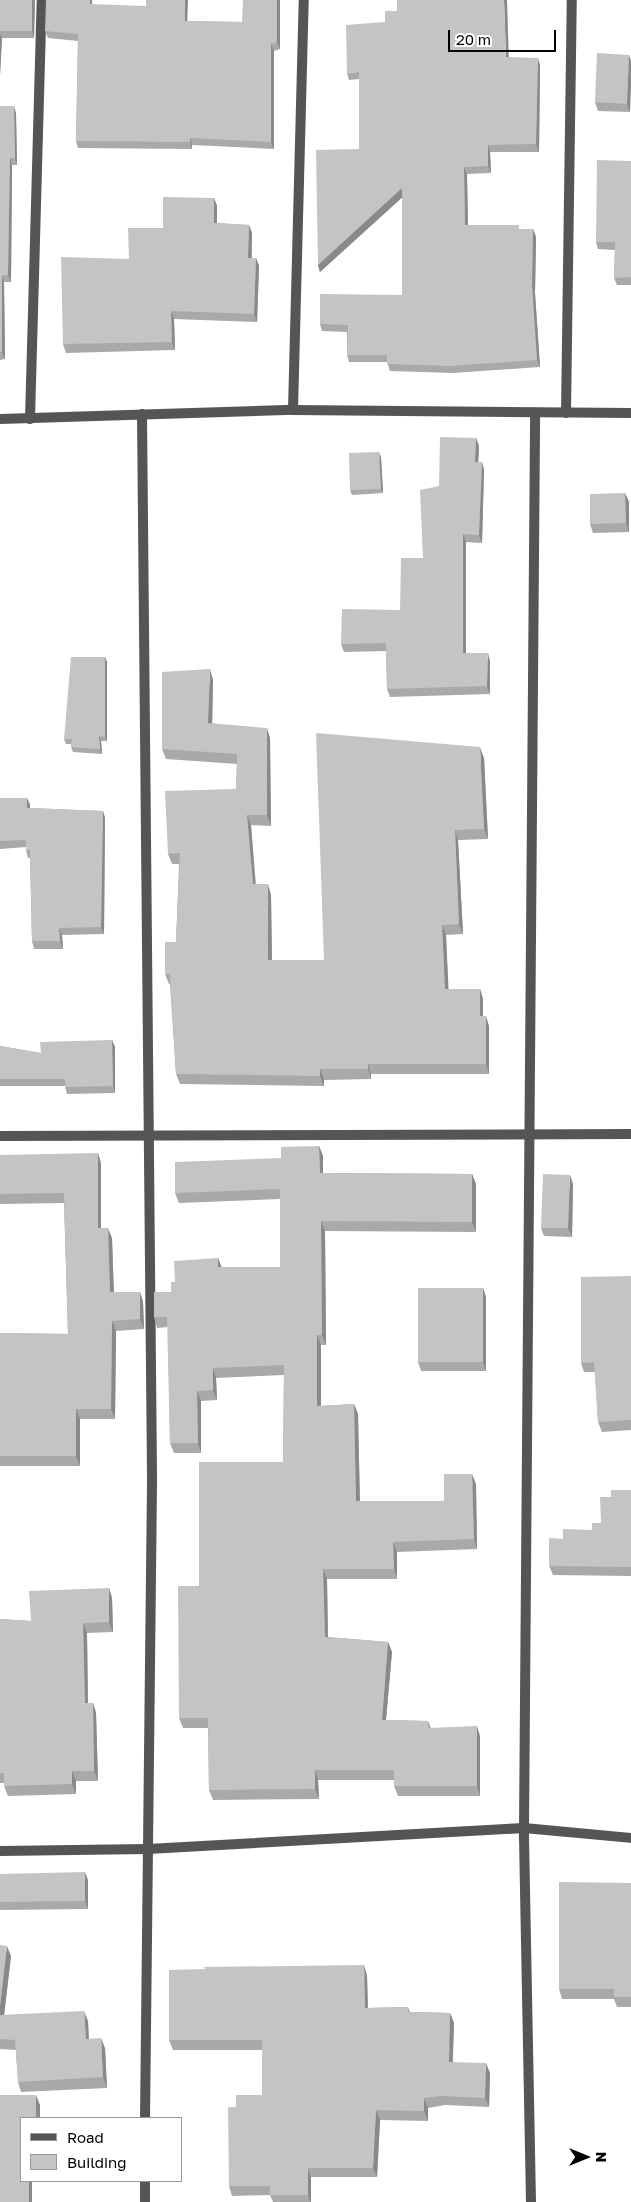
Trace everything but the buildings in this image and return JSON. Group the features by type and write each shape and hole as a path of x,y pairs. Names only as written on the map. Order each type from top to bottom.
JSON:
{"street":[{"path":"30,418 42,0"},
{"path":"293,410 304,0"},
{"path":"566,413 572,0"},
{"path":"0,419 293,410 535,414 631,413"},
{"path":"142,414 147,1136 152,1483 146,2117"},
{"path":"531,2202 524,1828 532,1136 535,414"},
{"path":"0,1136 532,1136 631,1134"},
{"path":"0,1851 148,1849 524,1828 631,1838"},
{"path":"145,2182 145,2202"}]}
